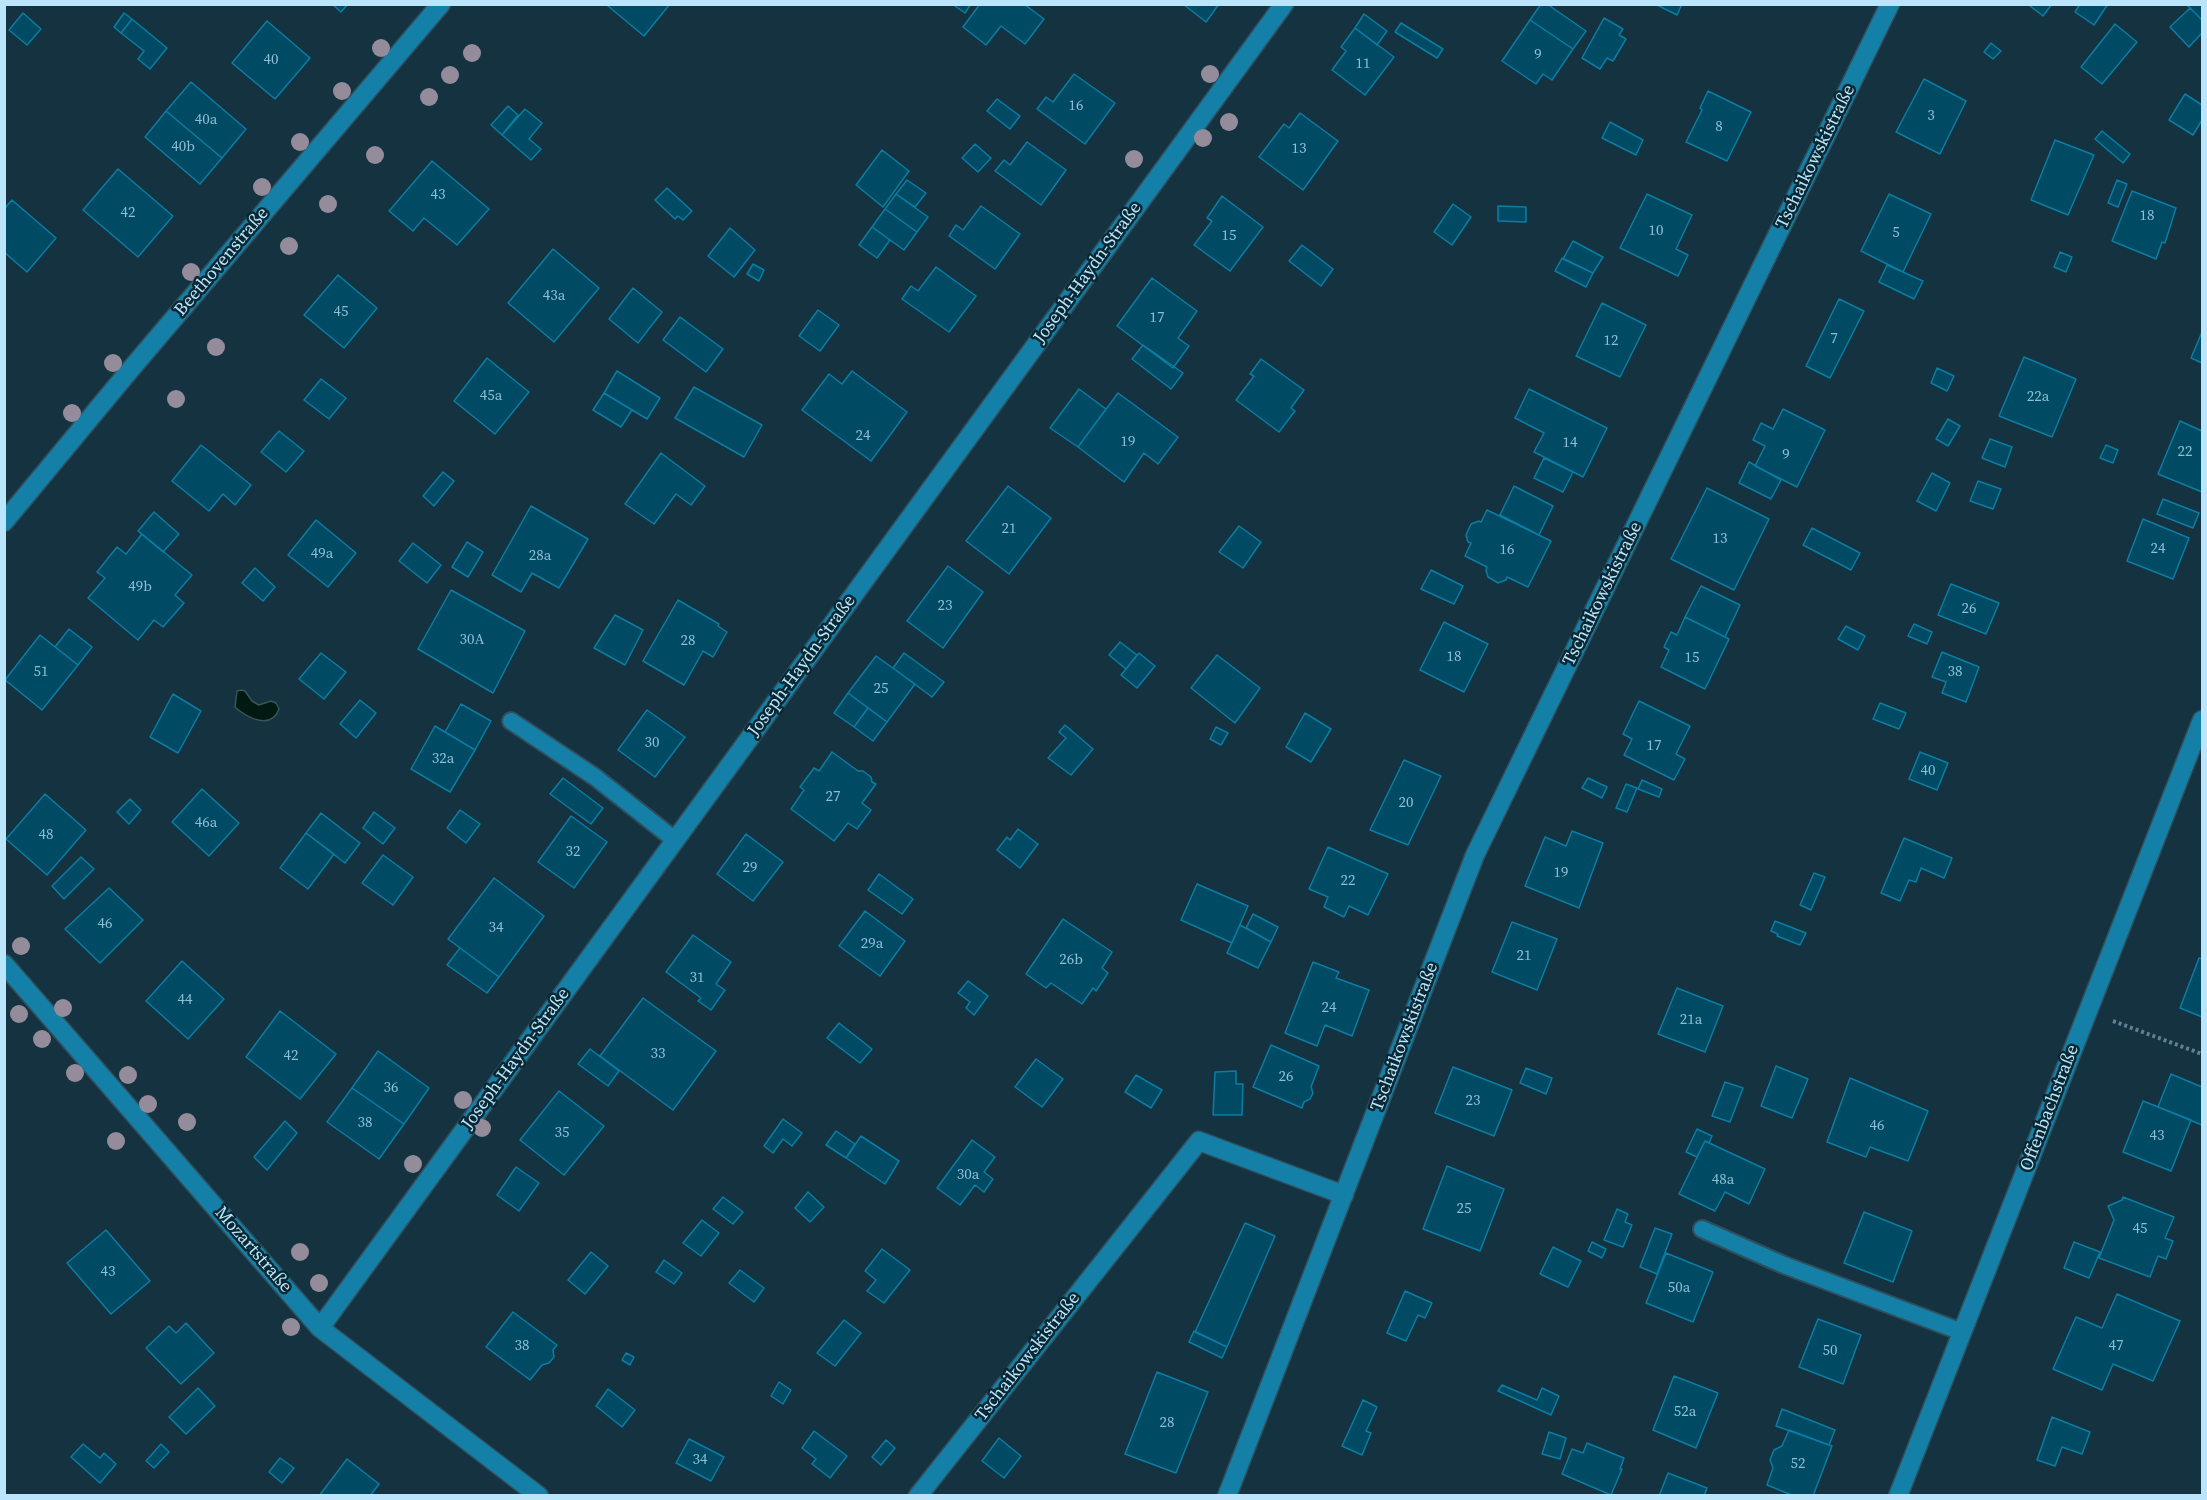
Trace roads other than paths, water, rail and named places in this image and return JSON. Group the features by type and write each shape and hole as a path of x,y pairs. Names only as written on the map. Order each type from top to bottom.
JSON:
{"street":[{"name":"Beethovenstraße","path":"4,522 441,4"},
{"name":"Joseph-Haydn-Straße","path":"320,1328 1284,4"},
{"name":"Tschaikowskistraße","path":"1227,1496 1475,855 1890,4"},
{"name":"Offenbachstraße","path":"1898,1496 2202,720"},
{"name":"Mozartstraße","path":"4,964 320,1328 539,1496"},
{"name":"Tschaikowskistraße","path":"918,1496 1199,1141 1344,1196"}],"lane":[{"path":"511,721 595,777 675,840"},
{"path":"1702,1229 1784,1264 1962,1332"}]}
